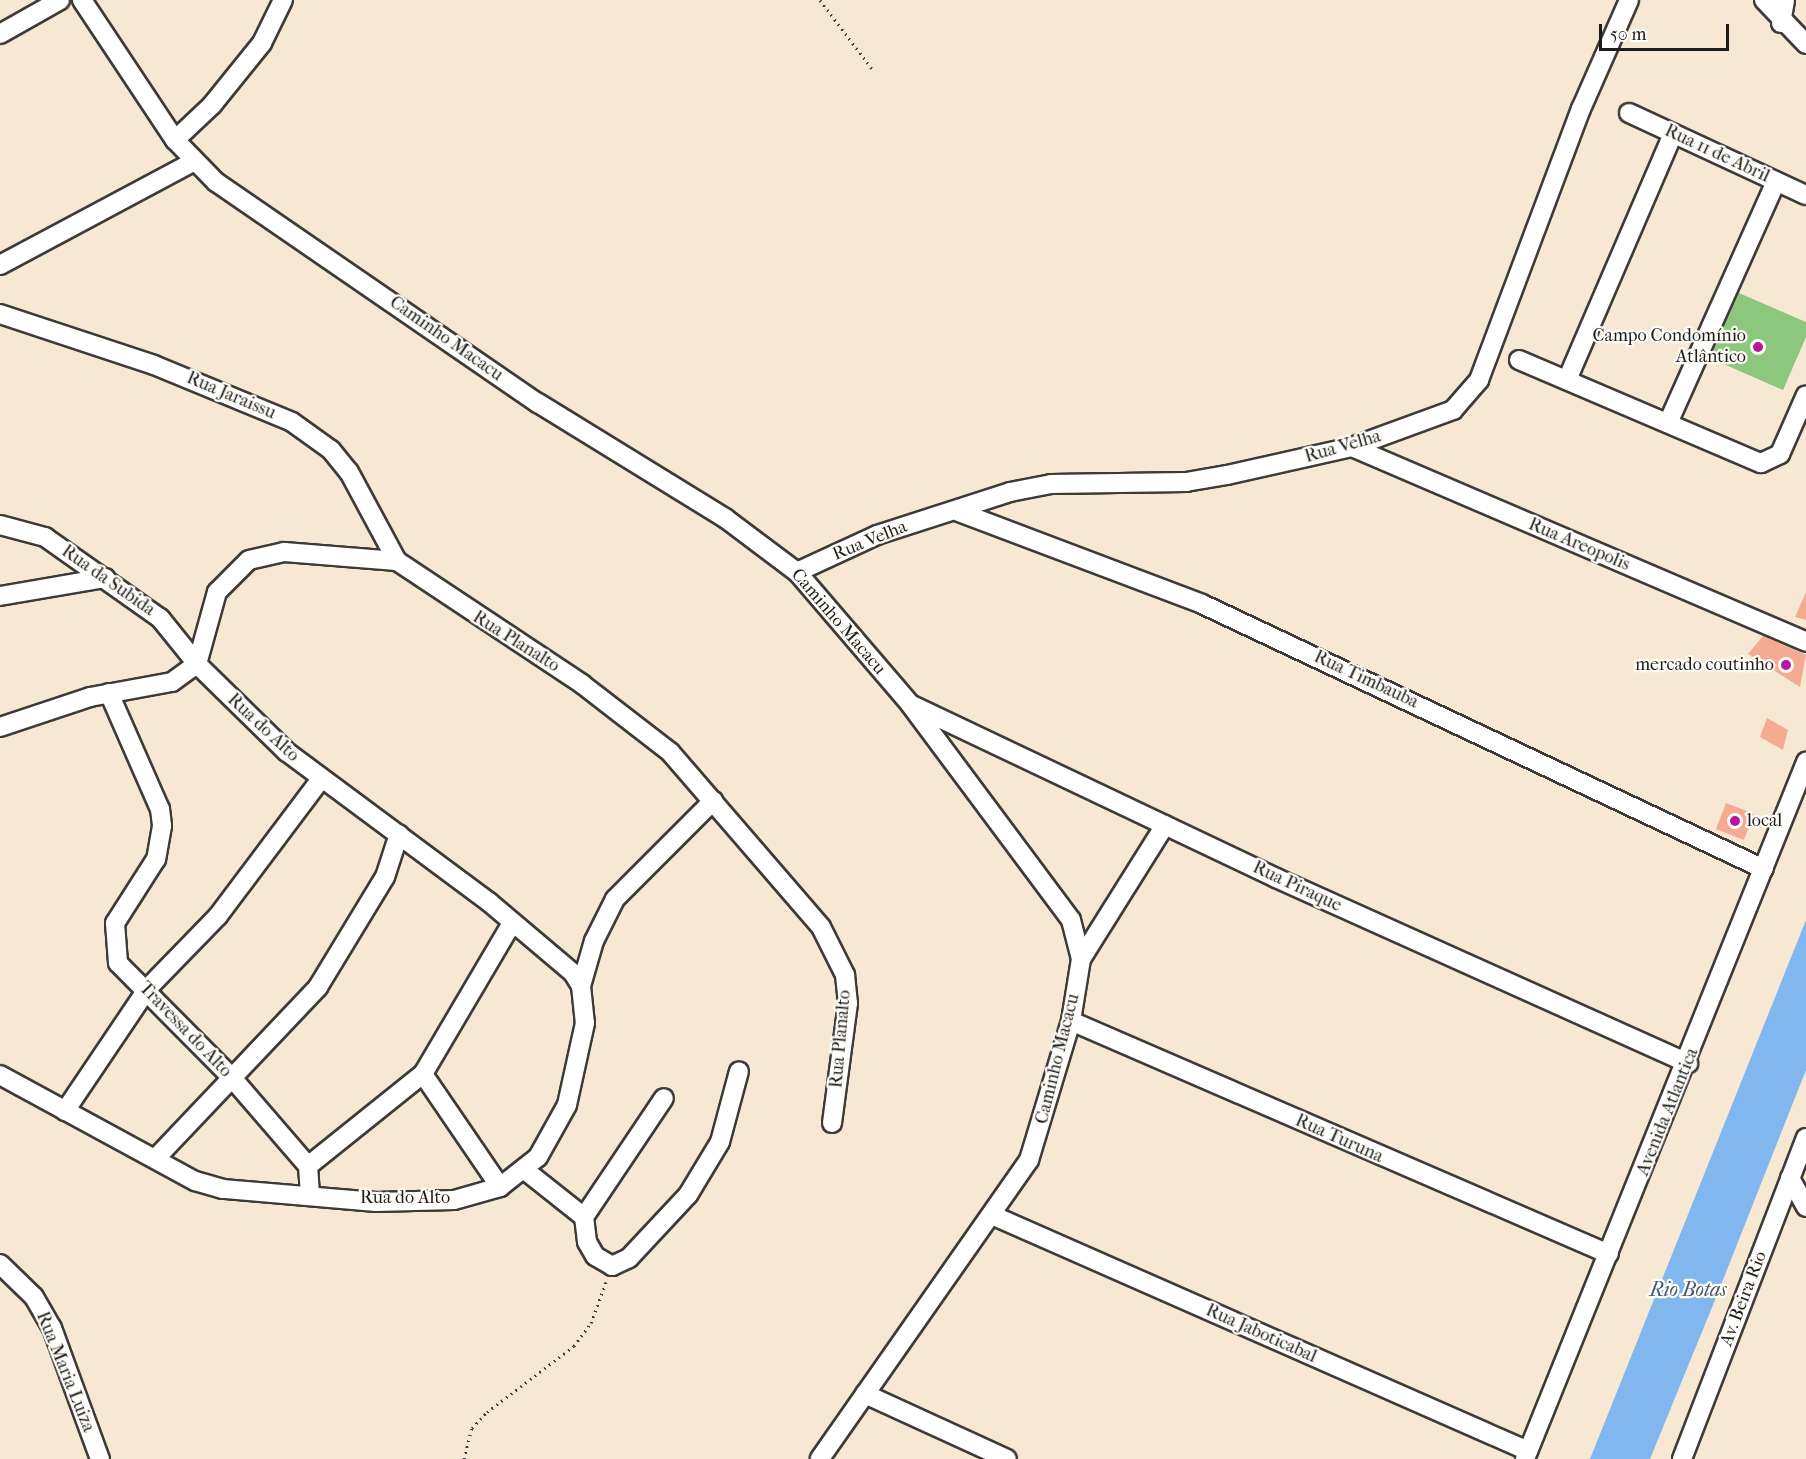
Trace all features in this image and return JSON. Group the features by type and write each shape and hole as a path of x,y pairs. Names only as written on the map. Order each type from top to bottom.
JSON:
{"street":[{"path":"0,34 60,0"},
{"name":"Caminho Macacu","path":"81,0 174,140 193,162 538,403 725,518 797,572 910,704 1056,896 1071,920 1081,959 1071,1021 1042,1130 994,1216 820,1459"},
{"path":"174,140 212,105 262,43 283,0"},
{"name":"Rua Velha","path":"797,572 877,535 1051,484 1186,482 1352,447 1452,410 1468,397 1629,0"},
{"path":"1764,0 1780,23 1806,45"},
{"path":"1780,23 1785,0"},
{"name":"Rua 11 de Abril","path":"1629,113 1806,195"},
{"path":"1567,380 1673,134"},
{"path":"0,265 193,162"},
{"path":"1668,423 1776,182"},
{"name":"Rua Jaraissu","path":"0,314 154,365 292,422 331,450 349,472 397,561"},
{"path":"1520,360 1761,463 1780,454 1799,429 1806,395"},
{"name":"Rua Areopolis","path":"1352,447 1806,642"},
{"name":"Rua Timbauba","path":"959,512 1202,604 1764,869"},
{"name":"Rua da Subida","path":"0,525 45,537 105,578 160,618 197,664"},
{"name":"Rua Planalto","path":"197,664 217,592 249,560 284,552 397,561 628,717 670,752 838,953 848,1003 832,1123"},
{"path":"0,596 105,578"},
{"path":"0,727 109,693 162,685 197,664"},
{"name":"Rua do Alto","path":"0,1075 195,1181 223,1189 310,1192 419,1202 500,1187 526,1171 550,1140 567,1105 585,1023 581,986 512,923 399,834 321,779 197,664"},
{"name":"Travessa do Alto","path":"109,693 160,809 156,859 115,923 117,963 148,988 233,1079 308,1166"},
{"name":"Rua Piraque","path":"910,704 1165,825 1688,1063"},
{"name":"Avenida Atlantica","path":"1526,1455 1688,1063 1806,762"},
{"path":"65,1111 148,988 218,916 321,779"},
{"path":"581,986 594,940 615,899 713,801"},
{"path":"1081,959 1165,825"},
{"path":"156,1158 318,987 385,877 399,834"},
{"path":"310,1192 308,1166 423,1074 512,923"},
{"name":"Rua Turuna","path":"1071,1021 1609,1254"},
{"path":"664,1098 584,1217 587,1242 595,1256 612,1266 635,1252 688,1195 720,1142 739,1071"},
{"path":"423,1074 500,1187"},
{"name":"Av. Beira Rio","path":"1688,1455 1806,1138"},
{"path":"526,1171 584,1217"},
{"path":"1791,1178 1806,1207"},
{"name":"Rua Jaboticabal","path":"994,1216 1526,1455"},
{"name":"Rua Maria Luiza","path":"0,1264 34,1297 52,1328 100,1459"},
{"path":"865,1394 1007,1459"}],"path":[{"path":"820,0 873,70"},
{"path":"464,1459 472,1428 488,1412 574,1346 591,1323 612,1266"}],"green space":[{"name":"Campo Condomínio Atlântico","path":"1739,293 1806,322 1806,337 1783,390 1710,358"}],"water":[{"name":"Rio Botas","path":"1806,920 1806,1070 1715,1300 1650,1459 1590,1459"}],"building":[{"path":"1806,592 1806,620 1795,617"},
{"name":"mercado coutinho","path":"1763,636 1806,655 1800,687 1748,654"},
{"path":"1767,718 1788,730 1783,750 1760,737"},
{"name":"local","path":"1726,803 1754,814 1744,840 1716,829"}],"place":[{"name":"Campo Condomínio Atlântico","path":"1758,347"},
{"name":"mercado coutinho","path":"1786,665"},
{"name":"local","path":"1735,821"}]}
